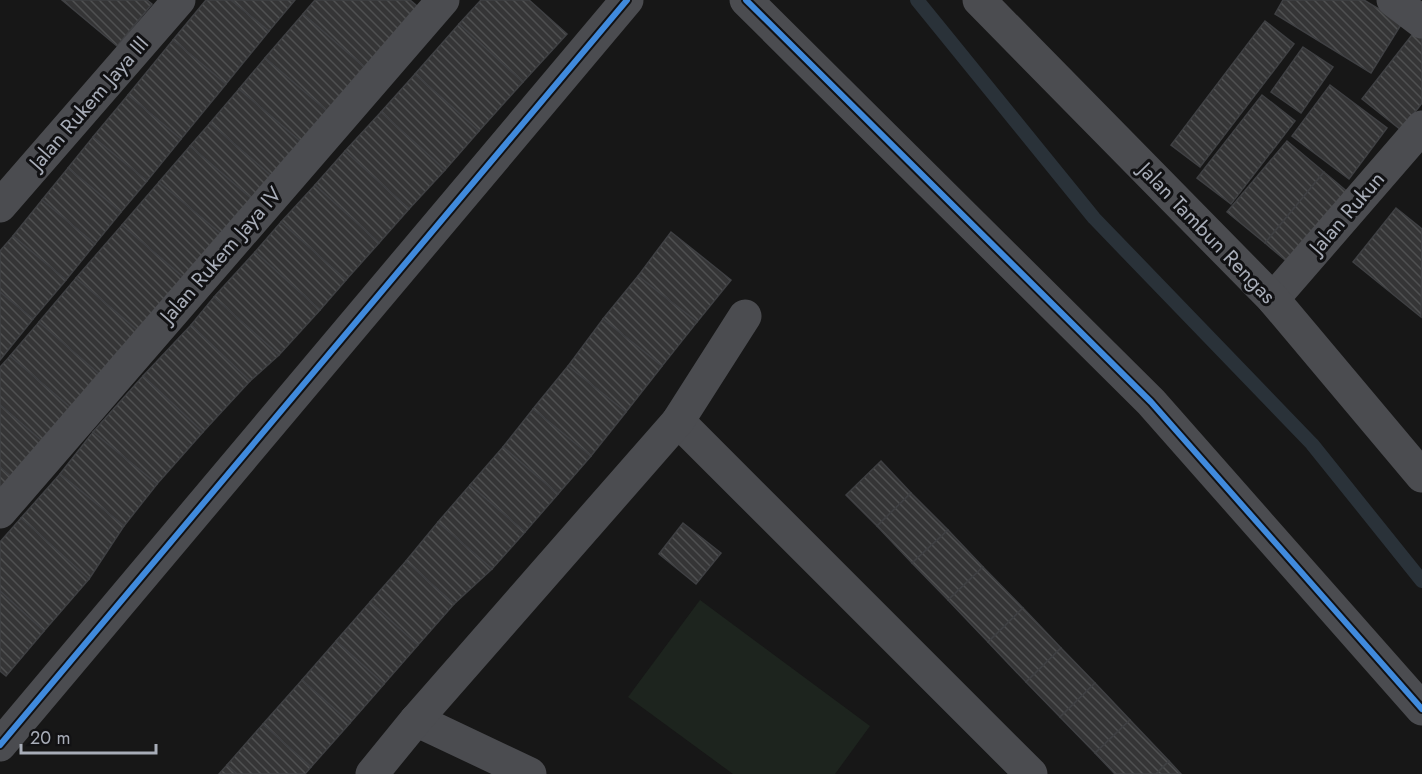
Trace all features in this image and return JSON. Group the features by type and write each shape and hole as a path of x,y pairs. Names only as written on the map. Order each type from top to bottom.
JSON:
{"street":[{"name":"Jalan Rukem Jaya III","path":"0,206 179,0"},
{"name":"Jalan Rukem Jaya IV","path":"0,512 443,0"},
{"path":"0,745 627,0"},
{"path":"746,0 1151,402 1422,710"},
{"name":"Jalan Tambun Rengas","path":"979,0 1273,300 1422,476"},
{"path":"1393,0 1422,22"},
{"name":"Jalan Rukun","path":"1273,300 1422,127"},
{"path":"372,774 416,720 678,421 745,316"},
{"path":"678,421 1031,774"},
{"path":"416,720 530,774"}],"shaded area":[{"path":"700,600 870,726 835,774 733,774 628,697"}],"building":[{"path":"62,0 147,0 152,4 117,46"},
{"path":"206,0 231,0 269,31 226,84 173,40"},
{"path":"231,0 295,0 269,31"},
{"path":"315,0 410,0 423,11 370,72 303,14"},
{"path":"481,0 529,0 567,34 523,82 459,24"},
{"path":"1283,0 1364,0 1402,23 1371,73 1275,14"},
{"path":"303,14 370,72 333,116 265,58"},
{"path":"1265,21 1294,44 1200,167 1171,145"},
{"path":"459,24 523,82 479,131 415,74"},
{"path":"1415,31 1422,37 1422,103 1401,130 1362,99"},
{"path":"173,40 226,84 181,139 128,95"},
{"path":"1303,47 1333,67 1301,113 1271,92"},
{"path":"265,58 333,116 306,146 239,89"},
{"path":"415,74 479,131 445,170 381,112"},
{"path":"1330,85 1387,128 1349,179 1292,136"},
{"path":"239,89 306,146 277,181 210,123"},
{"path":"128,95 181,139 147,181 93,137"},
{"path":"1262,95 1295,121 1231,204 1197,178"},
{"path":"381,112 445,170 409,209 345,151"},
{"path":"210,123 277,181 258,204 190,146"},
{"path":"93,137 147,181 121,212 68,168"},
{"path":"1287,141 1324,172 1265,243 1227,212"},
{"path":"190,146 258,204 227,239 159,182"},
{"path":"345,151 409,209 379,243 315,185"},
{"path":"68,168 121,212 95,244 42,200"},
{"path":"1324,172 1356,199 1297,270 1265,243"},
{"path":"159,182 227,239 190,283 122,225"},
{"path":"315,185 379,243 346,280 281,222"},
{"path":"42,200 95,244 66,280 13,236"},
{"path":"1396,208 1422,229 1421,317 1353,262"},
{"path":"281,222 346,280 320,310 255,252"},
{"path":"122,225 190,283 144,336 76,278"},
{"path":"671,232 731,280 697,322 638,276"},
{"path":"13,236 66,280 33,319 0,292 0,251"},
{"path":"255,252 320,310 279,355 214,297"},
{"path":"638,276 697,322 662,366 603,319"},
{"path":"76,278 144,336 106,380 39,322"},
{"path":"0,292 33,319 0,360"},
{"path":"214,297 279,355 250,381 191,325"},
{"path":"603,319 662,366 626,412 568,366"},
{"path":"39,322 106,380 78,414 10,356"},
{"path":"191,325 250,381 203,432 143,376"},
{"path":"10,356 78,414 49,447 0,405 0,367"},
{"path":"568,366 626,412 591,456 533,409"},
{"path":"143,376 203,432 157,484 93,432"},
{"path":"0,405 49,447 18,483 0,467"},
{"path":"533,409 591,456 558,494 503,447"},
{"path":"93,432 157,484 124,526 60,474"},
{"path":"503,447 558,494 525,532 470,485"},
{"path":"881,461 911,493 877,526 846,495"},
{"path":"0,467 18,483 0,504"},
{"path":"60,474 124,526 89,579 21,518"},
{"path":"470,485 525,532 492,569 438,522"},
{"path":"911,493 948,530 912,563 877,526"},
{"path":"21,518 89,579 44,631 0,591 0,542"},
{"path":"438,522 492,569 454,604 406,561"},
{"path":"683,523 721,553 696,584 659,554"},
{"path":"948,530 983,567 948,600 912,563"},
{"path":"406,561 454,604 418,645 370,602"},
{"path":"983,567 1023,608 988,642 948,600"},
{"path":"0,591 44,631 6,676 0,671"},
{"path":"370,602 418,645 384,684 336,641"},
{"path":"1023,608 1061,648 1026,682 988,642"},
{"path":"336,641 384,684 350,723 302,680"},
{"path":"1061,648 1095,683 1060,717 1026,682"},
{"path":"302,680 350,723 311,767 263,724"},
{"path":"1095,683 1130,720 1095,753 1060,717"},
{"path":"1130,720 1169,761 1156,774 1115,774 1095,753"},
{"path":"263,724 311,767 305,774 237,774 227,765"},
{"path":"1169,761 1181,774 1156,774"},
{"path":"227,765 237,774 219,774"}],"waterway":[{"path":"917,0 1094,218 1312,444 1422,581"}],"cycle path":[{"path":"0,745 627,0"},
{"path":"746,0 1151,402 1422,709"}]}
